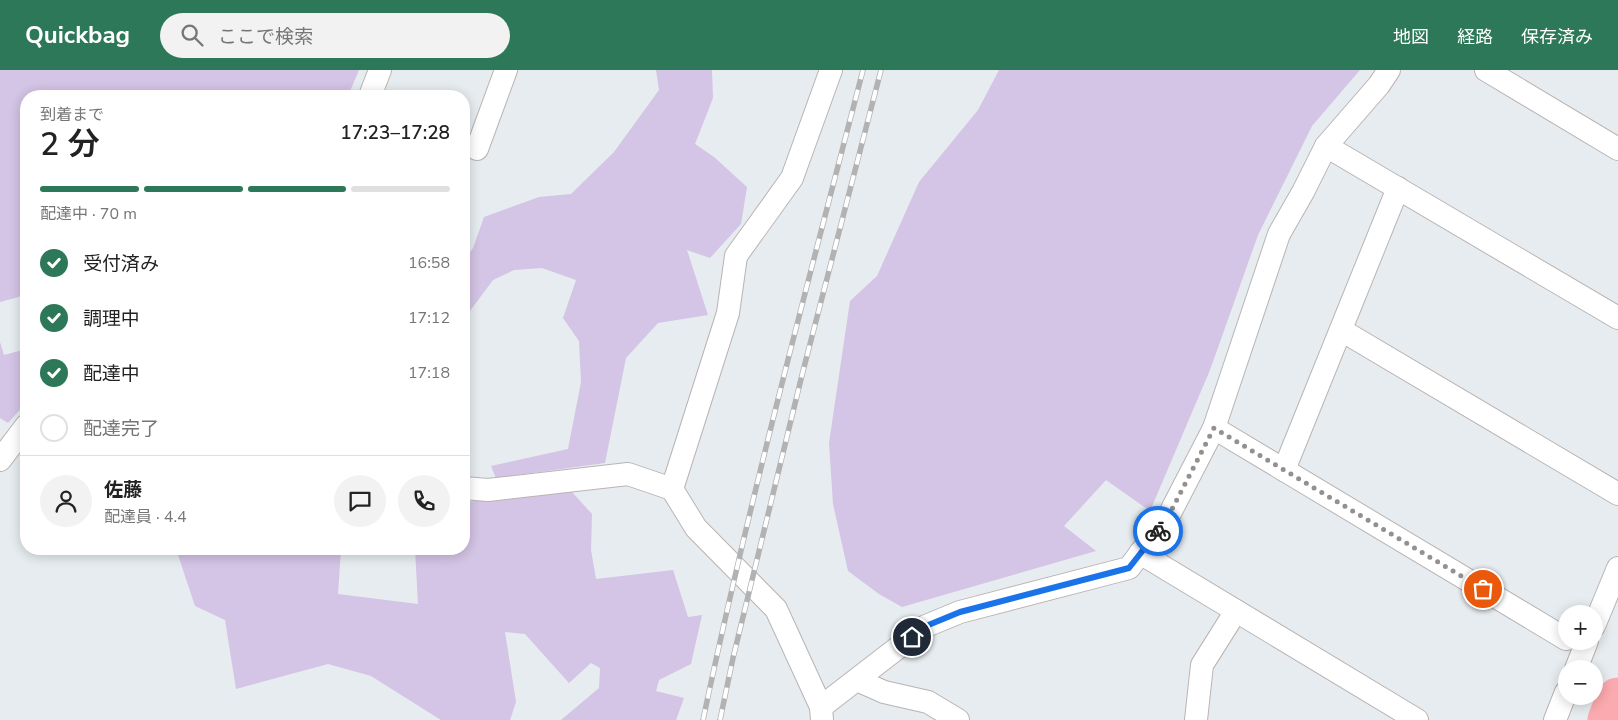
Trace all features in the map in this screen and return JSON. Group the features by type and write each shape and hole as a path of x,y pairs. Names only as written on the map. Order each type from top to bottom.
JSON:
{"street":[{"path":"372,90 380,70"},
{"path":"477,149 506,70"},
{"path":"672,489 728,313 736,256 792,178 831,70"},
{"path":"470,488 488,490 628,474 672,489 696,528 776,609 821,714 856,680 926,626 960,612 1129,568 1168,517 1214,428 1279,234 1326,146 1379,86 1389,70"},
{"path":"1486,70 1618,149"},
{"path":"1326,146 1618,318"},
{"path":"1284,470 1398,188"},
{"path":"1341,330 1618,494"},
{"path":"1214,428 1558,636"},
{"path":"0,460 20,434"},
{"path":"1140,553 1417,720"},
{"path":"1603,605 1618,568"},
{"path":"1196,720 1202,665 1236,611"},
{"path":"856,680 884,692 928,702 958,720"},
{"path":"1555,720 1561,705"}],"shaded area":[{"path":"0,70 359,70 351,90 20,90 20,297 0,302"},
{"path":"656,70 712,70 713,98 695,144 714,157 747,187 741,224 710,258 687,250 708,315 658,323 626,358 605,463 496,478 491,466 568,449 581,382 579,341 563,318 576,280 542,268 514,270 493,280 470,311 470,252 484,217 539,197 571,194 614,152 659,90"},
{"path":"999,70 1360,70 1312,126 1258,235 1210,370 1150,511 1106,480 1064,526 1096,551 902,607 879,594 848,571 833,504 829,443 850,301 877,276 919,182 978,110"},
{"path":"0,342 4,355 20,351 20,410 8,423 0,418"},
{"path":"571,491 592,514 591,550 596,579 673,570 688,617 702,615 691,664 659,680 656,691 684,698 676,720 561,720 599,688 600,668 591,663 569,683 525,634 505,632 516,702 510,720 441,720 371,676 328,664 236,689 225,620 195,606 178,555 341,555 338,594 418,604 415,555 470,555 470,501"}],"waterway":[{"path":"1610,720 1618,700"}],"railway":[{"path":"703,720 759,475 863,70"},
{"path":"720,720 733,658 802,375 881,70"}],"way so far":[{"path":"1158,531 1168,517 1214,428 1483,589"}],"route":[{"path":"912,637 926,626 960,612 1129,568 1158,531"}]}
